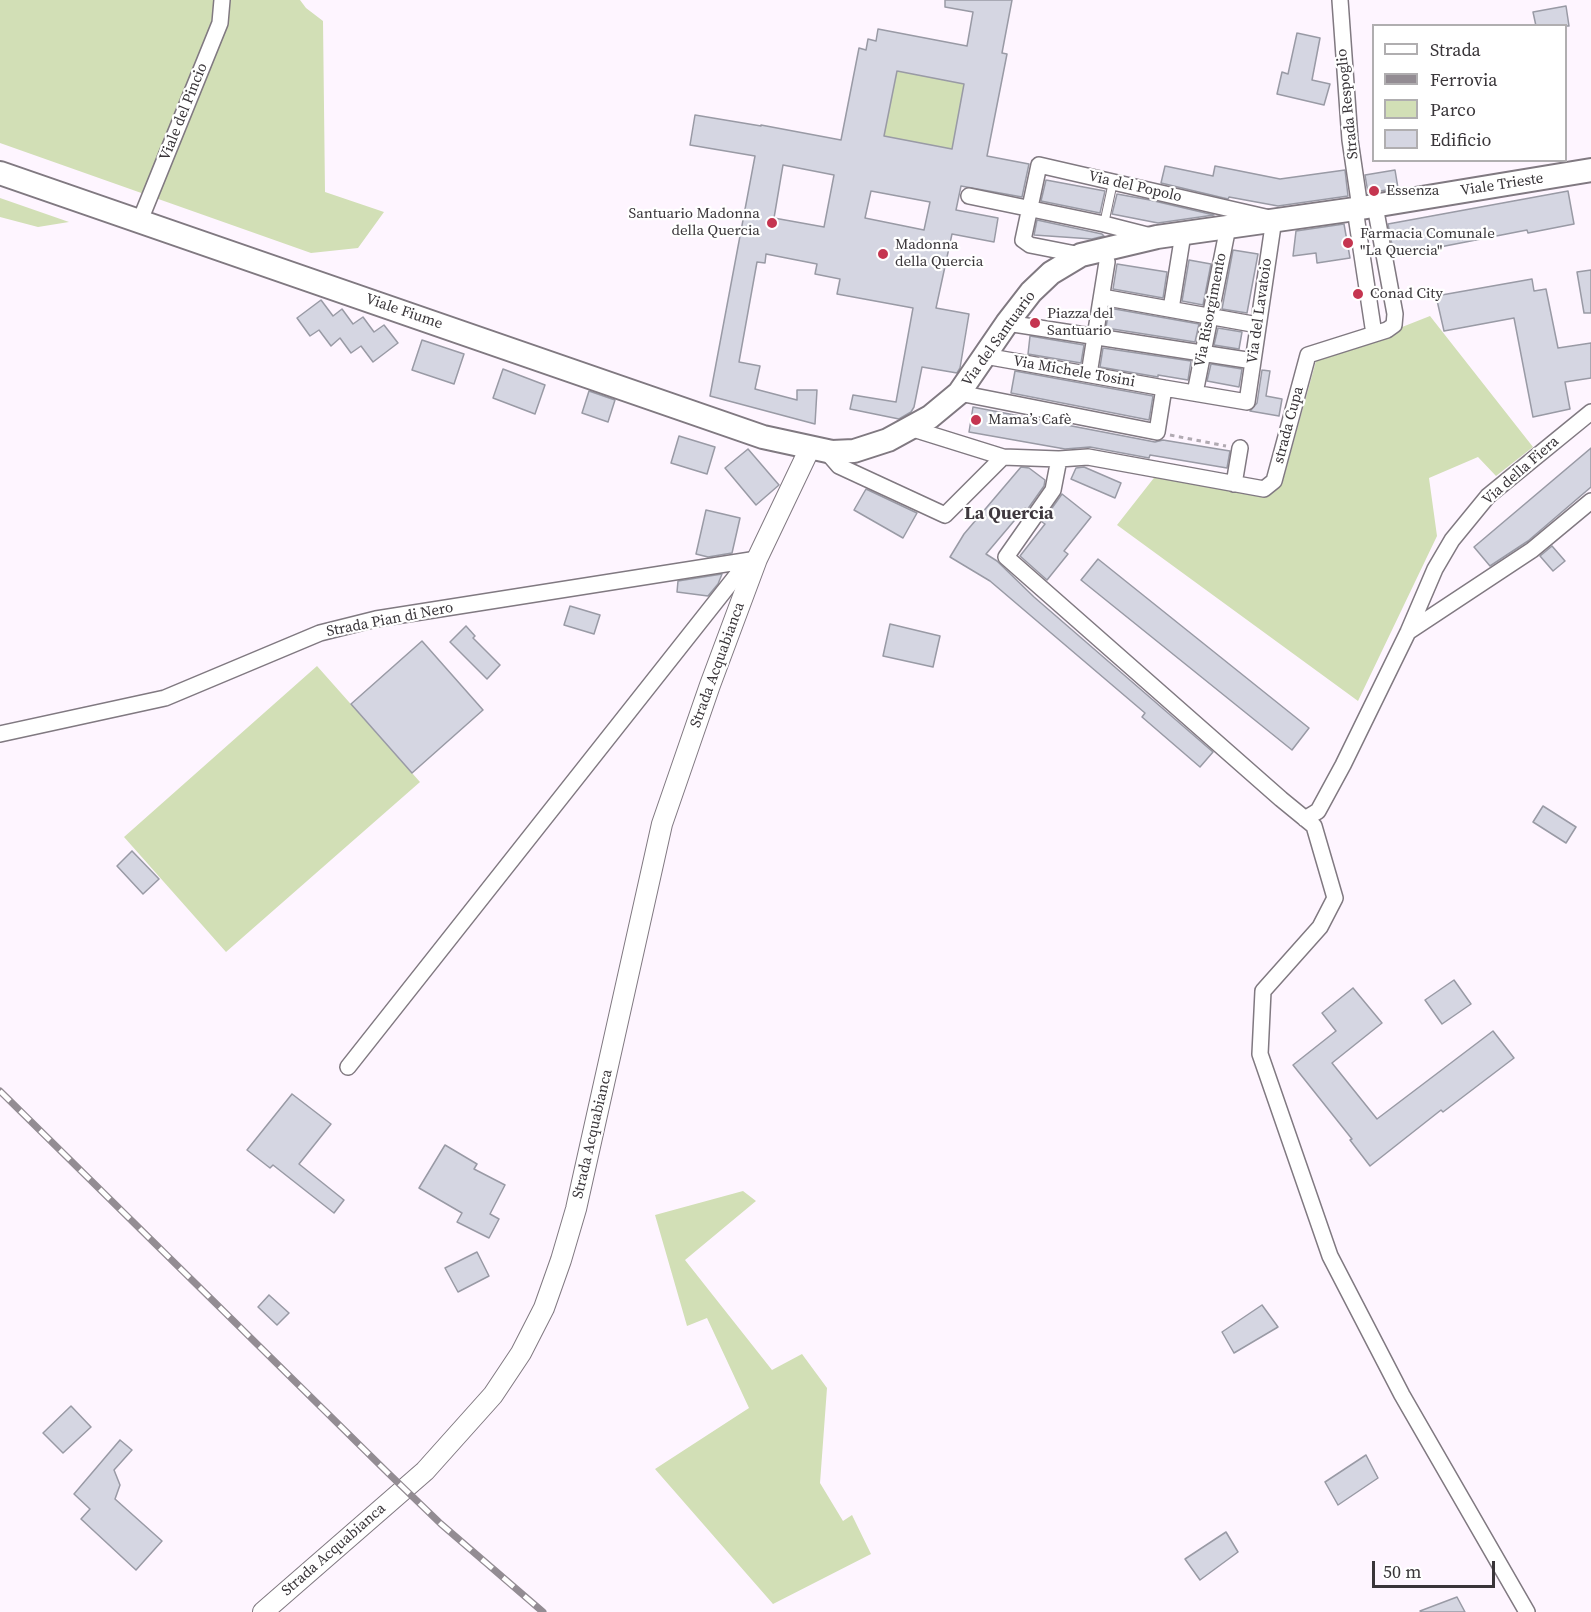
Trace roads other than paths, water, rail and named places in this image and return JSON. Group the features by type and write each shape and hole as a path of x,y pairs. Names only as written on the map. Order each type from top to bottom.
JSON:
{"main road":[{"name":"Viale Trieste","path":"1231,226 1363,208 1591,170"},
{"name":"Viale Fiume","path":"0,173 138,223 500,345 763,437 818,450"},
{"name":"Via del Santuario","path":"818,450 854,450 888,440 930,417 959,393 1025,299 1051,273 1081,255 1157,237 1231,226"}],"street":[{"name":"Viale del Pincio","path":"138,223 220,23 222,0"},
{"name":"Strada Respoglio","path":"1340,0 1350,140 1363,208"},
{"name":"Via del Popolo","path":"1030,208 1039,165 1274,219"},
{"name":"Via del Santuario","path":"969,196 1157,237"},
{"path":"1030,208 1023,240 1030,245 1081,255"},
{"path":"1363,208 1395,321 1391,328 1374,334 1363,208"},
{"name":"Via del Lavatoio","path":"1247,402 1274,219"},
{"name":"Via Risorgimento","path":"1196,393 1209,316 1231,226"},
{"path":"1171,309 1183,234"},
{"path":"1089,374 1107,262 1103,249"},
{"path":"1102,297 1258,325"},
{"path":"1007,323 1253,361"},
{"name":"strada Cupa","path":"910,428 1003,457 1059,459 1088,457 1264,489 1274,481 1308,355 1374,334"},
{"name":"Via Michele Tosini","path":"985,356 1247,402"},
{"path":"959,393 1157,432 1164,388"},
{"name":"Via della Fiera","path":"1305,819 1318,811 1338,774 1408,632 1435,569 1452,540 1488,496 1591,412"},
{"path":"1234,484 1240,448"},
{"path":"818,450 839,466 945,515 1003,457"},
{"name":"Strada Acquabianca","path":"263,1612 425,1471 493,1395 521,1353 544,1308 576,1209 662,824 757,559 818,450"},
{"path":"1059,459 1053,490 1006,557 1314,826 1335,898 1320,927 1263,991 1260,1054 1330,1256 1402,1395 1527,1612"},
{"path":"1408,632 1532,550 1591,501"},
{"name":"Strada Acquabianca","path":"348,1067 740,571 757,559"},
{"name":"Strada Pian di Nero","path":"0,734 165,699 320,633 376,619 757,559"}],"lane":[{"path":"1104,224 1113,182"}],"railway":[{"path":"0,1091 441,1524 543,1612"}],"place":[{"name":"Essenza","path":"1374,191"},
{"name":"Santuario Madonna della Quercia","path":"772,223"},
{"name":"Farmacia Comunale \"La Quercia\"","path":"1348,243"},
{"name":"Madonna della Quercia","path":"883,254"},
{"name":"Conad City","path":"1358,294"},
{"name":"Piazza del Santuario","path":"1035,323"},
{"name":"Mama’s Cafè","path":"976,420"}],"district":[{"name":"La Quercia","path":"1009,514"}]}
